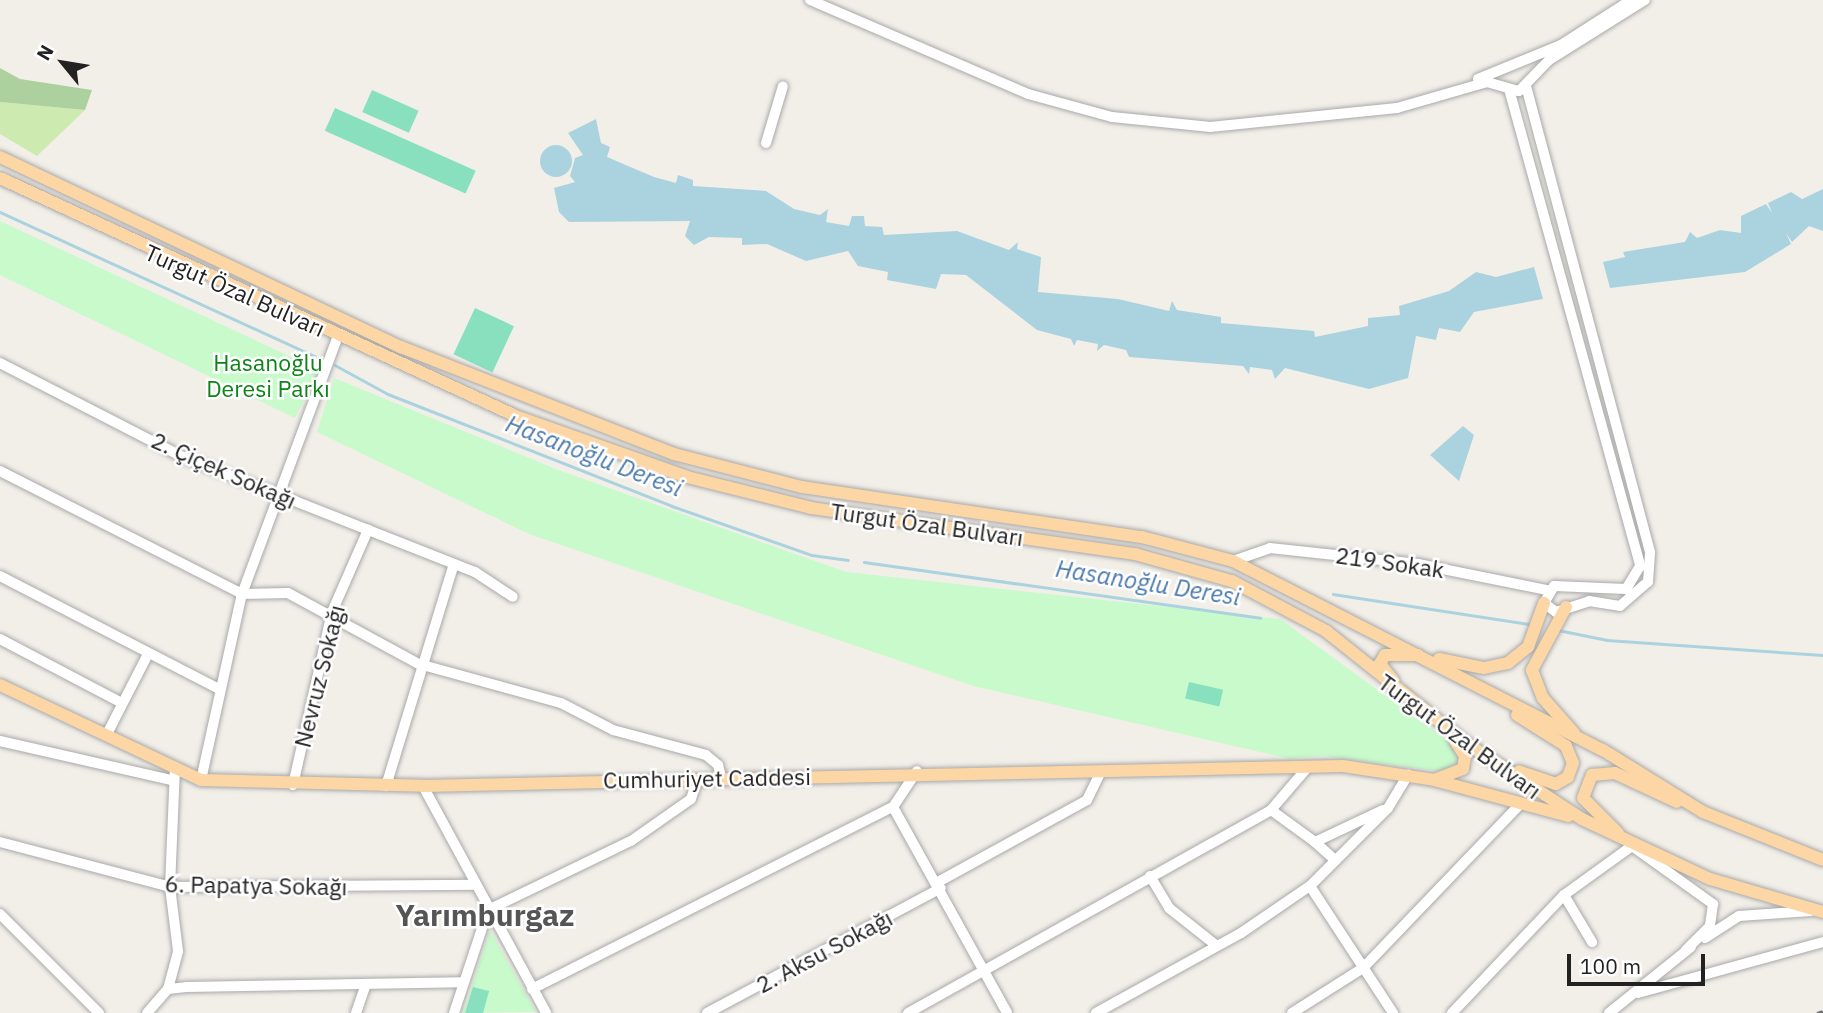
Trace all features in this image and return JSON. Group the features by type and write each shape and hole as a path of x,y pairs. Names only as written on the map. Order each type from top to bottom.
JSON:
{"main road":[{"name":"Turgut Özal Bulvarı","path":"0,157 401,347 674,454 802,487 1142,537 1233,561 1427,656 1579,738 1703,812 1823,860"},
{"name":"Turgut Özal Bulvarı","path":"0,178 518,417 728,489 811,508 1135,554 1208,573 1317,625 1469,745 1583,819 1632,846 1710,879 1819,911"},
{"path":"1434,780 1458,773 1465,762 1437,721 1380,664 1390,652 1427,656 1484,668 1508,663 1528,647 1546,596"},
{"path":"1567,605 1532,670 1543,698 1579,738"},
{"path":"1457,674 1566,746 1572,770 1563,782 1548,785 1469,745"},
{"name":"Cumhuriyet Caddesi","path":"0,685 107,734 173,775 201,780 293,785 423,786 722,781 916,771 1100,774 1307,768 1408,775 1583,819"},
{"path":"1632,846 1583,798 1592,775 1615,773 1703,812"}],"street":[{"path":"810,0 1028,94 1112,117 1210,127 1320,121 1420,102 1487,82 1508,88 1527,84 1549,60 1646,0"},
{"path":"1420,102 1512,67 1589,30 1631,0"},
{"path":"1512,67 1525,71 1651,568 1630,603 1567,605 1564,588"},
{"path":"1512,67 1508,88 1639,556 1638,575 1626,589 1564,588 1546,596"},
{"path":"766,143 783,86"},
{"path":"201,780 217,688 242,594 274,494 338,336"},
{"name":"2. Çiçek Sokağı","path":"0,363 183,457 454,564 513,597"},
{"path":"0,471 242,594 288,593 332,612 419,664 561,703 613,730 705,755 719,768 722,781"},
{"name":"Nevruz Sokağı","path":"293,785 332,612 368,530"},
{"name":"219 Sokak","path":"1233,561 1270,548 1418,564 1546,596 1552,611 1567,605"},
{"path":"386,786 419,664 454,564"},
{"path":"0,576 217,688"},
{"path":"0,639 121,703"},
{"path":"107,734 148,654"},
{"path":"0,741 173,775 170,887 178,938 168,989 147,1013"},
{"path":"908,1013 982,969 1271,810 1307,768"},
{"path":"532,989 893,807 916,771"},
{"name":"2. Aksu Sokağı","path":"707,1013 1087,800 1100,774"},
{"path":"1096,1013 1217,946 1310,886 1388,808 1408,775"},
{"path":"453,1013 488,910 631,841 691,799 697,781"},
{"path":"423,786 546,1013"},
{"path":"1292,1013 1363,968 1521,803"},
{"path":"893,807 939,885 1007,1013"},
{"path":"1315,842 1388,808"},
{"path":"1271,810 1335,860"},
{"name":"6. Papatya Sokağı","path":"0,842 170,887 476,885"},
{"path":"1452,1013 1564,895 1632,846 1713,904 1710,926 1686,950"},
{"path":"1150,876 1169,908 1217,946"},
{"path":"1310,886 1393,1013"},
{"path":"1564,895 1592,942"},
{"path":"1609,1013 1686,950 1738,916 1819,911"},
{"path":"0,914 99,1013"},
{"path":"1625,998 1708,968 1823,942"},
{"path":"168,989 462,982"},
{"path":"356,1013 366,984"}],"green space":[{"path":"0,68 20,79 92,90 85,110 0,102"},
{"path":"372,90 419,111 409,133 362,112"},
{"path":"0,102 85,110 37,156 0,134"},
{"path":"335,108 476,171 466,193 325,131"},
{"name":"Hasanoğlu Deresi Parkı","path":"0,221 319,370 295,418 0,275"},
{"path":"475,308 514,326 492,372 453,354"},
{"path":"334,378 561,471 846,572 1280,619 1452,744 1460,765 1444,772 1322,756 1291,759 973,686 529,534 317,432"},
{"path":"1189,682 1223,690 1219,706 1185,699"},
{"path":"490,930 536,1012 463,1013"},
{"path":"473,987 489,991 483,1013 465,1013"}],"water":[{"path":"596,119 601,143 610,147 607,157 654,177 676,183 678,175 693,180 693,186 766,191 794,209 820,215 828,209 826,222 849,226 852,216 864,216 865,226 882,227 884,235 957,231 1009,250 1018,242 1017,249 1041,257 1038,292 1118,299 1169,311 1172,301 1177,310 1221,317 1221,323 1314,331 1315,337 1368,326 1368,318 1400,315 1399,306 1449,291 1476,272 1496,277 1534,267 1543,299 1474,312 1460,332 1439,328 1436,340 1416,336 1408,378 1369,389 1285,368 1275,379 1272,370 1250,367 1249,374 1243,366 1129,357 1126,350 1104,345 1097,351 1098,344 1077,340 1074,346 1071,339 1037,330 966,275 941,274 936,289 887,280 888,272 858,266 848,251 806,261 767,244 742,245 742,238 709,237 694,245 685,236 690,221 569,222 559,212 554,188 575,182 570,176 575,158 583,155 568,133"},
{"path":"556,145 568,149 572,161 568,173 556,177 544,173 540,161 544,149"},
{"path":"1823,189 1823,231 1809,226 1792,242 1786,233 1791,244 1745,272 1610,288 1603,262 1625,257 1623,252 1685,242 1690,232 1697,238 1720,230 1741,233 1741,216 1766,204 1772,213 1768,203 1791,192 1802,199"},
{"path":"1463,426 1474,435 1459,481 1430,455"}],"waterway":[{"name":"Hasanoğlu Deresi","path":"0,212 319,358"},
{"name":"Hasanoğlu Deresi","path":"335,365 388,394 672,506 812,555 848,560"},
{"name":"Hasanoğlu Deresi","path":"864,562 1260,618"},
{"name":"Hasanoğlu Deresi","path":"1333,594 1529,624"},
{"name":"Hasanoğlu Deresi","path":"1558,630 1607,640 1823,655"}],"railway":[{"path":"1817,1013 1823,1011"}],"district":[{"name":"Yarımburgaz","path":"485,915"}]}
